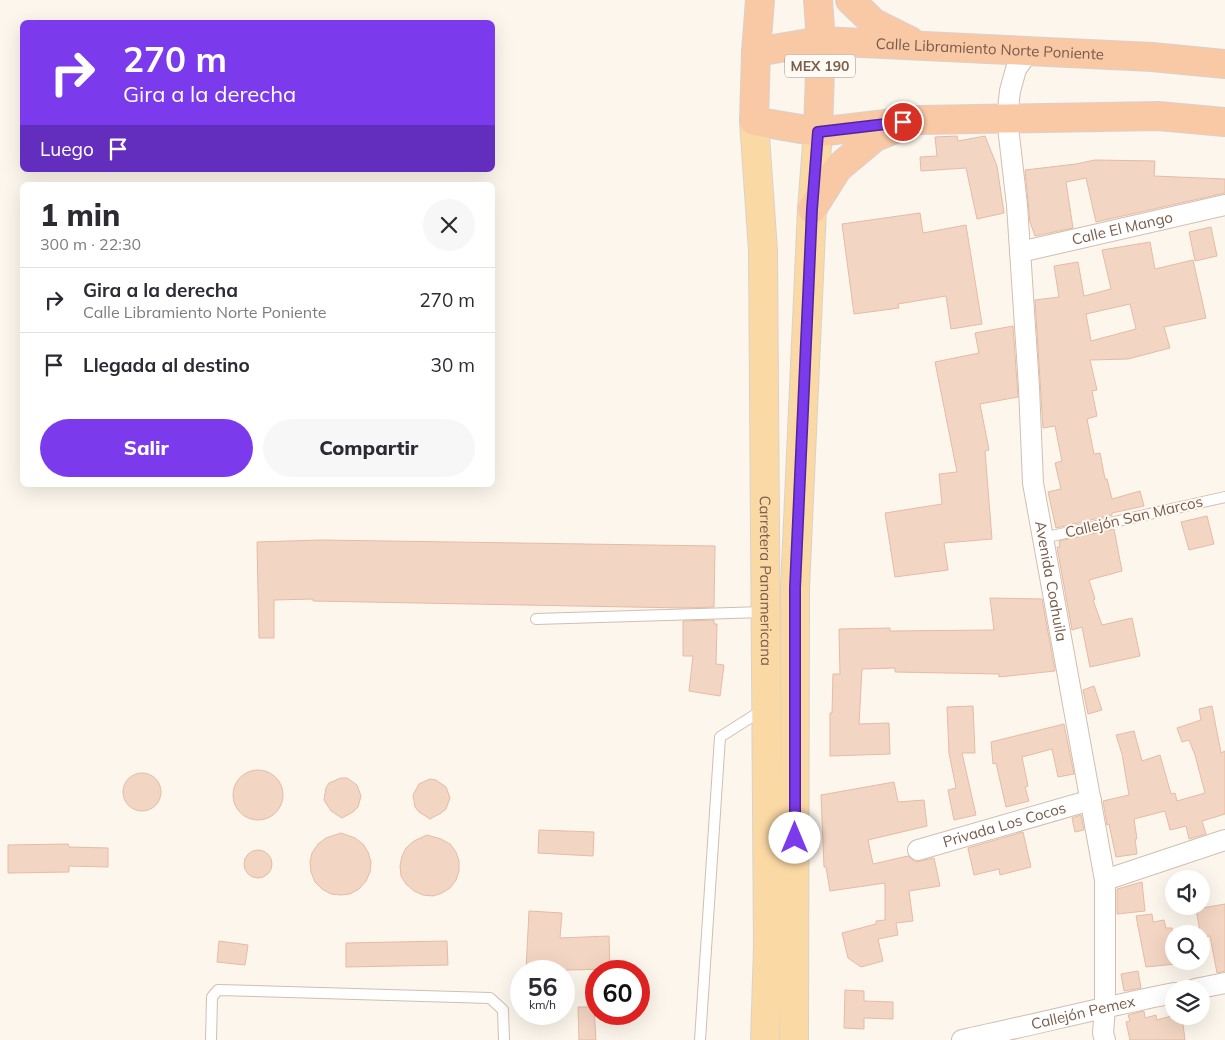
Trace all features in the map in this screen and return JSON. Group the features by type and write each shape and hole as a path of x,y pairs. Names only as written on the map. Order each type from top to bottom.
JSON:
{"highway":[{"path":"760,0 754,121 818,132 920,120 1158,116 1225,122"},
{"name":"MEX 190","path":"818,0 822,41 818,132"},
{"path":"850,0 874,24 921,46"},
{"name":"Calle Libramiento Norte Poniente","path":"756,52 822,41 1152,57 1225,64"},
{"path":"812,209 838,168 875,137 920,120"}],"main road":[{"name":"Carretera Panamericana","path":"754,121 763,251 768,947 765,1040"},
{"name":"Carretera Panamericana","path":"794,1040 795,588 812,209 818,132"}],"street":[{"name":"Avenida Coahuila","path":"1029,51 1016,69 1010,91 1007,118 1017,205 1029,387 1033,483 1105,880 1105,1007 1103,1038"},
{"name":"Calle El Mango","path":"1020,252 1225,205"},
{"name":"Privada Los Cocos","path":"918,850 1091,800"},
{"path":"1105,880 1225,840"},
{"path":"1210,986 1225,983"},
{"name":"Callejón Pemex","path":"962,1040 1165,995"}],"lane":[{"name":"Callejón San Marcos","path":"1043,538 1225,497"},
{"path":"536,619 765,612"},
{"path":"700,1040 720,737 766,708"},
{"path":"211,1040 212,997 218,990 490,998 503,1010 504,1040"}],"building":[{"path":"957,136 958,141 985,136 997,166 1004,213 977,219 966,168 921,171 920,157 937,156 935,137"},
{"path":"1095,160 1155,161 1154,176 1225,179 1225,193 1096,222 1086,178 1066,182 1073,228 1035,236 1030,222 1025,170"},
{"path":"920,213 923,233 966,225 982,324 951,329 946,296 898,304 899,308 854,314 842,224"},
{"path":"1211,227 1217,256 1195,261 1189,232"},
{"path":"1150,242 1155,269 1193,260 1206,318 1164,327 1170,348 1128,359 1090,360 1097,390 1092,391 1097,416 1087,419 1094,454 1100,453 1105,479 1107,479 1112,499 1140,491 1144,506 1056,528 1048,492 1061,489 1055,463 1062,461 1055,426 1043,428 1035,300 1059,297 1054,266 1078,262 1084,296 1111,289 1102,250","holes":["1130,304 1136,329 1091,341 1086,314"]},
{"path":"1013,326 1018,397 980,404 989,450 985,451 992,539 944,543 948,570 895,577 885,513 942,504 939,474 957,472 935,362 979,353 975,333"},
{"path":"1207,516 1214,544 1189,550 1181,522"},
{"path":"1114,529 1122,571 1089,580 1095,599 1093,600 1102,625 1132,618 1140,656 1090,667 1082,627 1072,630 1057,547 1060,547 1059,541"},
{"path":"320,540 715,546 714,607 313,601 313,599 274,600 274,638 259,638 257,542"},
{"path":"990,598 1042,599 1055,671 999,677 999,674 895,672 895,668 862,669 859,724 889,723 890,754 830,756 830,713 832,713 833,674 840,674 839,629 890,628 890,631 994,630"},
{"path":"714,620 714,624 717,624 716,664 724,665 720,696 689,691 693,656 683,656 683,621"},
{"path":"1094,686 1102,710 1088,714 1083,690"},
{"path":"973,706 975,753 962,753 976,815 954,820 948,790 956,788 949,753 947,707"},
{"path":"1212,706 1221,753 1225,751 1225,814 1202,821 1206,834 1189,839 1186,826 1170,830 1165,811 1134,819 1137,854 1116,857 1109,824 1107,825 1103,801 1129,795 1122,754 1116,735 1134,731 1142,761 1160,755 1171,794 1175,793 1177,801 1205,793 1189,740 1182,742 1177,728 1201,720 1199,709"},
{"path":"1064,724 1074,774 1058,777 1052,749 1022,757 1028,786 1025,787 1029,801 1006,807 996,763 993,764 991,742"},
{"path":"253,770 263,770 276,777 283,790 283,800 276,813 263,820 253,820 244,816 237,809 233,800 233,790 237,781 244,774"},
{"path":"142,773 155,779 161,792 155,805 142,811 129,805 123,792 129,779"},
{"path":"341,778 347,778 357,785 361,796 358,807 342,818 331,811 324,800 329,783"},
{"path":"430,779 436,780 446,787 450,798 446,809 430,819 415,807 413,795 419,784"},
{"path":"894,782 898,802 924,800 927,826 868,840 873,864 908,856 916,862 934,858 940,886 909,891 913,921 896,923 898,935 878,939 883,961 861,967 848,958 842,933 876,924 876,921 885,920 885,883 830,891 826,867 824,867 821,795"},
{"path":"1081,815 1084,830 1075,832 1072,818"},
{"path":"539,830 594,832 593,856 538,853"},
{"path":"1023,832 1031,867 1000,875 999,869 974,875 968,848"},
{"path":"341,833 355,838 363,844 371,862 370,872 366,881 359,889 350,894 341,895 331,894 315,882 310,862 312,853 318,844 326,838"},
{"path":"427,835 450,844 456,852 459,861 459,871 456,880 450,888 433,896 423,895 414,891 406,884 401,876 400,866 406,848 414,841"},
{"path":"68,844 69,847 108,848 108,867 69,866 69,872 8,873 8,845"},
{"path":"258,850 268,854 272,864 268,874 258,878 248,874 244,864 248,854"},
{"path":"1142,882 1145,911 1117,914 1117,889"},
{"path":"1225,904 1225,971 1217,973 1210,936 1210,925 1199,925 1197,915 1210,915 1210,907"},
{"path":"529,911 562,913 560,938 609,936 610,960 585,960 585,970 575,970 575,960 527,960"},
{"path":"1152,914 1153,922 1164,920 1165,965 1146,967 1136,916"},
{"path":"219,941 248,945 245,965 217,962"},
{"path":"447,941 448,965 346,967 346,943"},
{"path":"1138,971 1141,988 1124,991 1121,974"},
{"path":"845,990 864,991 864,1001 893,1002 893,1019 864,1018 864,1029 844,1028"},
{"path":"578,1007 585,1007 585,1025 595,1025 596,1040 579,1040"},
{"path":"1144,1011 1145,1018 1156,1015 1157,1020 1165,1018 1165,1025 1183,1025 1185,1040 1130,1040 1126,1022 1130,1021 1128,1015"}],"route":[{"path":"795,838 795,588 812,209 818,132 903,122"}]}
